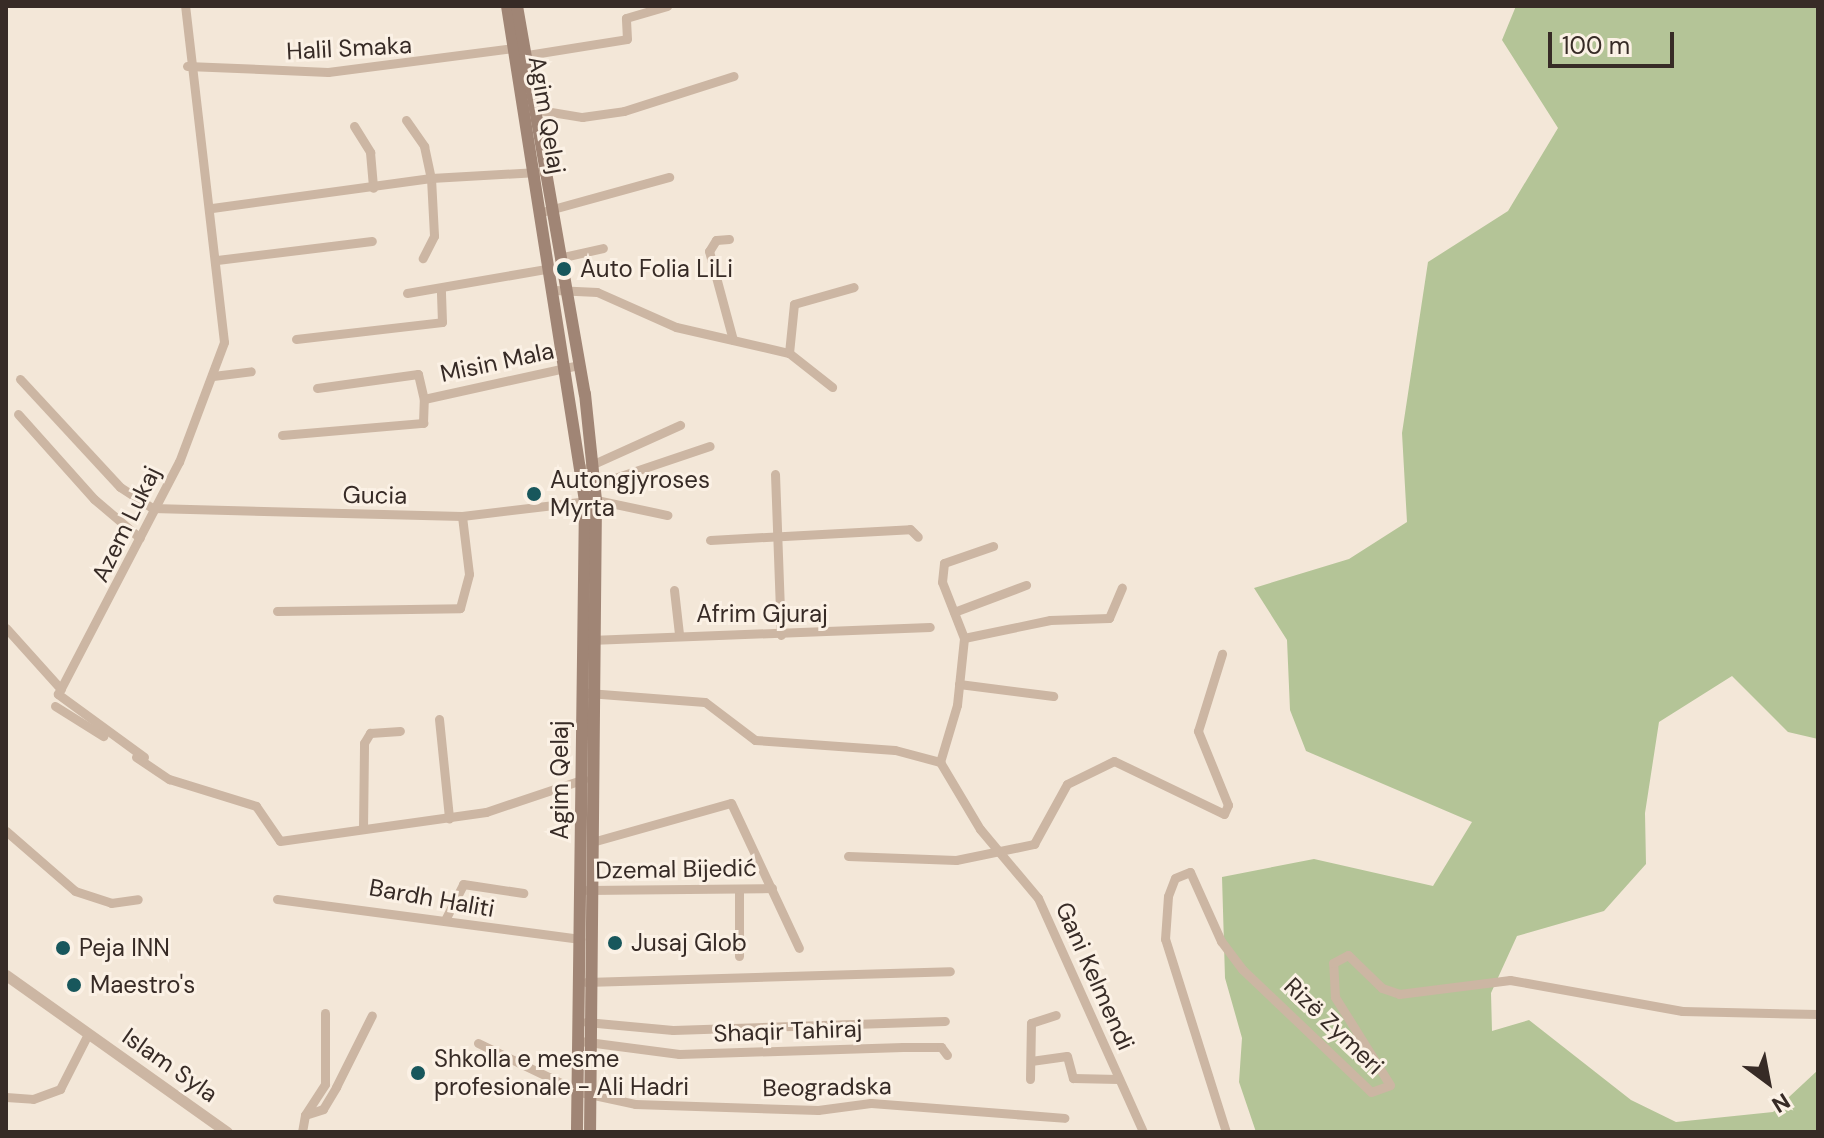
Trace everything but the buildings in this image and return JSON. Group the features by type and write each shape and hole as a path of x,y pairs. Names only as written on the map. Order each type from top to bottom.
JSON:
{"main road":[{"name":"Agim Qelaj","path":"517,7 518,53 569,341 590,500 586,982 586,1094 590,1132"},
{"name":"Agim Qelaj","path":"587,467 594,485 590,500"},
{"name":"Agim Qelaj","path":"586,982 580,939 592,842 587,779"},
{"name":"Agim Qelaj","path":"577,1132 586,1094"}],"street":[{"name":"Azem Lukaj","path":"61,689 140,538 213,376 226,332 212,208 187,66 185,6"},
{"name":"Halil Smaka","path":"187,66 328,72 518,53 627,39 626,18 667,6"},
{"path":"529,109 578,117 624,111 734,76"},
{"path":"406,120 424,146 431,178 434,236 423,258"},
{"path":"354,126 370,152 373,188"},
{"path":"212,208 431,178 540,172"},
{"path":"547,212 669,177"},
{"path":"729,239 709,251 733,340"},
{"path":"217,260 372,241"},
{"path":"407,293 441,289 555,263 603,248"},
{"path":"789,353 794,304 854,287"},
{"path":"296,339 442,322 441,289"},
{"path":"560,289 597,292 676,327 789,353 832,387"},
{"name":"Misin Mala","path":"424,399 573,366"},
{"path":"213,376 251,371"},
{"name":"Misin Mala","path":"282,435 423,423 424,399 418,374 317,388"},
{"path":"20,379 120,487 152,508"},
{"path":"18,414 94,499 140,538"},
{"path":"587,467 680,425"},
{"path":"594,485 710,446"},
{"path":"775,474 774,537 781,635"},
{"path":"590,500 667,515"},
{"name":"Gucia","path":"152,508 462,516 590,500"},
{"path":"277,611 460,608 469,574 462,516"},
{"path":"710,540 910,529 918,537"},
{"path":"588,693 705,702 755,740 895,750 940,762 959,684 964,638 942,582 944,563 993,546"},
{"path":"954,612 1026,585"},
{"path":"964,638 1050,620 1109,618 1122,588"},
{"path":"674,590 679,634"},
{"name":"Afrim Gjuraj","path":"589,640 679,634 781,635 930,627"},
{"path":"6,628 61,689 58,696 144,757"},
{"path":"848,856 956,860 995,846 1034,844 1067,784 1114,761 1224,814 1228,805 1198,731 1222,654"},
{"path":"959,684 1053,696"},
{"path":"55,706 169,779 256,806 280,841 449,818 515,805 587,779"},
{"path":"439,719 449,818"},
{"path":"363,829 364,743 370,733 400,731"},
{"name":"Gani Kelmendi","path":"940,762 995,846 1038,898 1143,1132"},
{"name":"Agim Qelaj","path":"592,842 731,803 799,948"},
{"path":"6,831 75,891 111,903 138,899"},
{"name":"Rizë Zymeri","path":"1226,1132 1165,939 1168,896 1175,878 1190,872 1221,941 1242,969 1371,1092 1390,1085 1335,997 1333,963 1348,955 1382,988 1399,994 1510,980 1682,1011 1818,1014"},
{"path":"446,918 463,884 523,893"},
{"name":"Dzemal Bijedić","path":"587,890 772,888"},
{"path":"739,889 739,956"},
{"name":"Bardh Haliti","path":"277,899 446,918 580,939"},
{"path":"586,982 950,971"},
{"name":"Islam Syla","path":"6,975 227,1132"},
{"path":"302,1132 305,1115 325,1084 325,1013"},
{"path":"305,1115 323,1109 372,1015"},
{"path":"1030,1079 1031,1023 1056,1015"},
{"path":"586,1022 673,1030 945,1021"},
{"path":"6,1097 33,1099 60,1089 88,1034"},
{"name":"Shaqir Tahiraj","path":"586,1042 679,1054 941,1047 947,1055"},
{"path":"478,1043 586,1094"},
{"path":"1031,1061 1067,1056 1073,1078 1118,1079"},
{"name":"Beogradska","path":"586,1094 725,1108 898,1104 1064,1118"}],"green space":[{"path":"1516,6 1818,6 1818,739 1788,732 1732,676 1659,722 1645,813 1646,864 1604,911 1517,936 1491,993 1492,1031 1529,1020 1631,1100 1676,1122 1773,1112 1818,1070 1818,1132 1256,1132 1239,1082 1242,1038 1225,978 1222,877 1314,859 1433,886 1472,822 1306,751 1290,710 1287,640 1254,588 1349,559 1407,522 1402,433 1428,262 1508,211 1558,128 1502,40"}],"place":[{"name":"Auto Folia LiLi","path":"564,269"},
{"name":"Autongjyroses Myrta","path":"534,494"},
{"name":"Jusaj Glob","path":"615,943"},
{"name":"Peja INN","path":"63,948"},
{"name":"Maestro's","path":"74,985"},
{"name":"Shkolla e mesme profesionale - Ali Hadri","path":"418,1073"}]}
